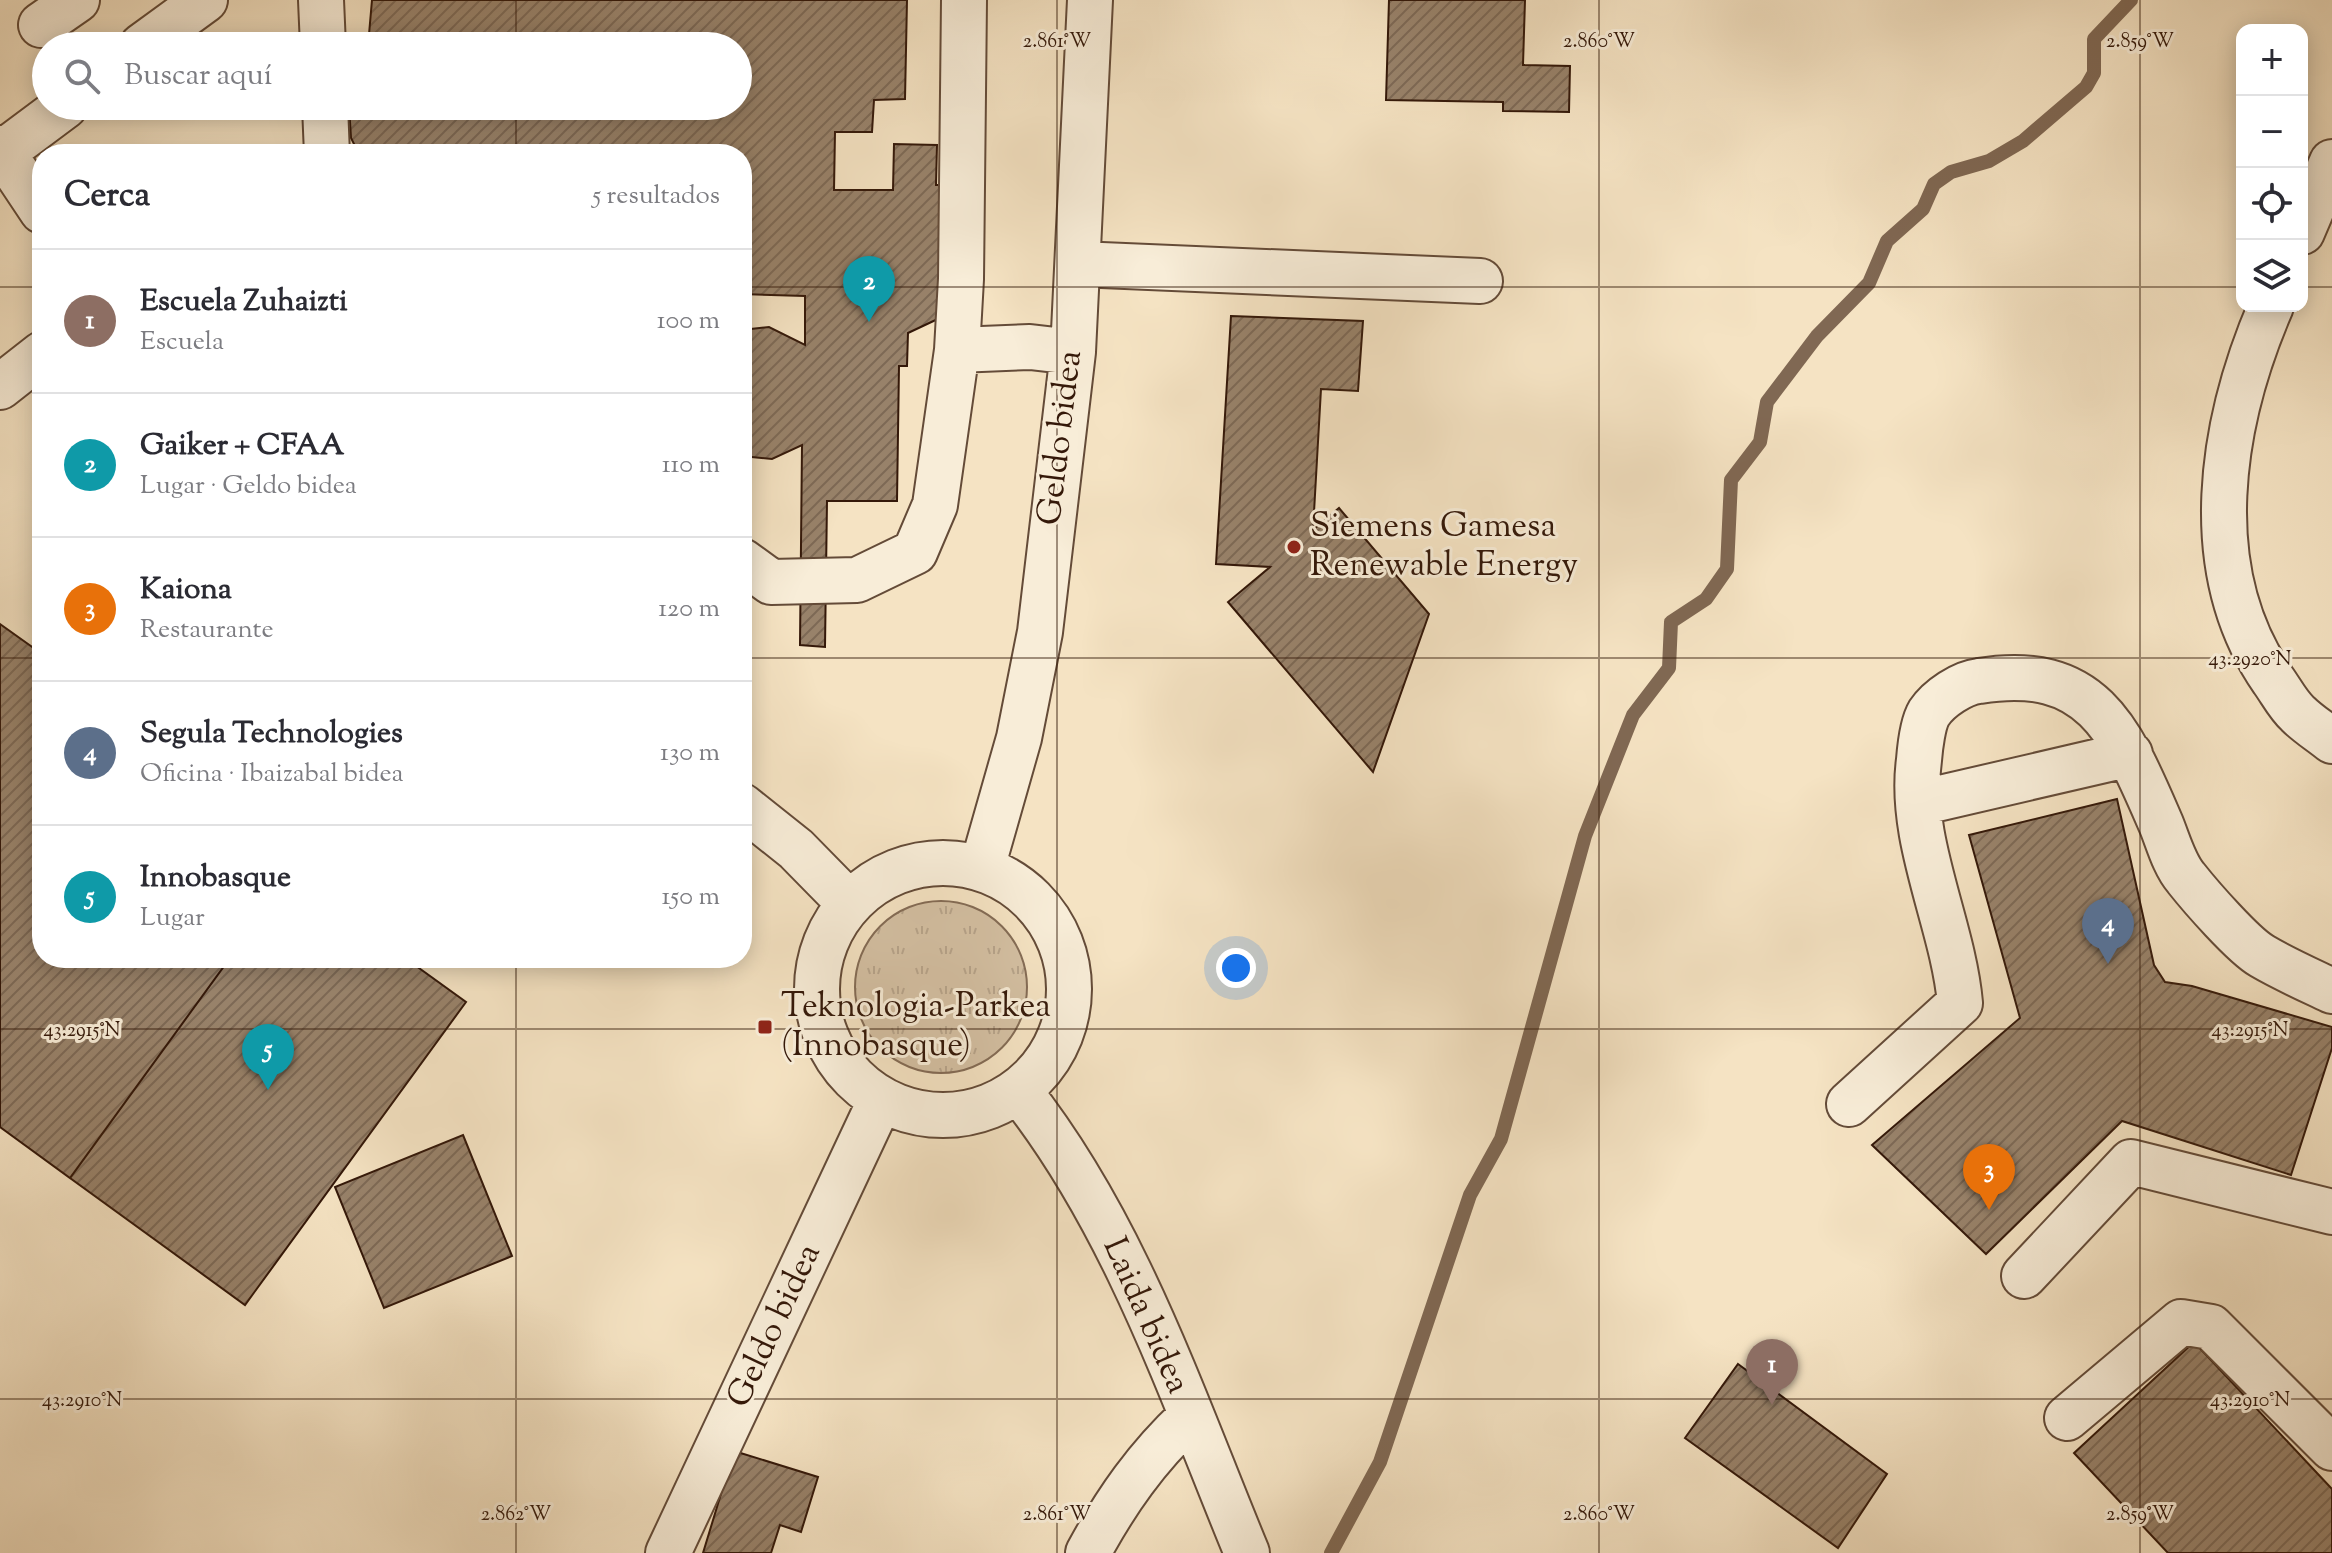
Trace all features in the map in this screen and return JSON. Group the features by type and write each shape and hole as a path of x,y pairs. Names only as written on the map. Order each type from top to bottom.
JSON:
{"street":[{"path":"41,25 77,0"},
{"path":"161,32 205,0"},
{"path":"321,0 322,32"},
{"path":"752,568 771,582 857,580 915,552 935,505 957,350 961,279 964,0"},
{"name":"Geldo bidea","path":"982,868 1019,738 1040,632 1073,352 1090,0"},
{"path":"32,196 1,150 45,120"},
{"path":"326,120 327,144"},
{"path":"2308,218 2332,162"},
{"path":"1078,264 1480,281"},
{"path":"2268,312 2250,356 2231,436 2223,499 2230,581 2254,652 2297,714 2332,741"},
{"path":"957,350 1030,347 1073,352"},
{"path":"0,387 32,362"},
{"path":"1849,1104 1960,1003 1956,959 1931,876 1919,803 1918,761 1929,713 1963,683 2013,675 2042,677 2064,686 2101,713 2130,754 2184,876 2259,955 2332,991"},
{"path":"1919,803 2130,754"},
{"path":"752,814 796,849 849,903"},
{"path":"946,862 982,868 1018,886 1046,913 1064,949 1069,975 1071,988 1065,1027 1047,1063 1019,1091 987,1108 951,1115 915,1113 881,1099 851,1076 829,1045 817,1009 817,972 828,935 849,903 877,880 910,866 946,862"},
{"name":"Laida bidea","path":"1019,1091 1057,1138 1102,1220 1149,1316 1247,1553"},
{"name":"Geldo bidea","path":"668,1553 881,1099"},
{"path":"2024,1276 2131,1162 2332,1212"},
{"path":"2067,1418 2181,1322 2211,1327 2332,1448"},
{"path":"1088,1553 1110,1513 1154,1451 1190,1417"}],"green space":[{"path":"941,901 974,908 1002,926 1020,954 1027,987 1020,1020 1002,1048 974,1066 941,1073 908,1066 880,1048 862,1020 855,987 862,954 880,926 908,908"}],"building":[{"path":"372,0 907,0 905,99 874,100 872,132 835,132 834,190 893,190 894,144 937,145 936,185 947,185 942,317 908,333 907,366 899,366 897,501 827,501 825,647 800,645 802,445 772,459 752,457 752,329 769,327 805,345 805,296 752,294 752,144 354,144 351,138 350,120 752,120 752,32 369,32"},
{"path":"1389,0 1525,0 1523,65 1570,66 1569,112 1503,111 1503,102 1386,100"},
{"name":"Siemens Gamesa Renewable Energy","path":"1231,316 1363,321 1358,391 1321,389 1313,530 1339,508 1429,614 1373,772 1228,602 1270,567 1216,564"},
{"path":"0,624 32,647 32,968 223,968 70,1178 0,1127"},
{"path":"2117,799 2154,965 2165,982 2192,986 2332,1027 2332,1048 2291,1175 2122,1121 1986,1254 1872,1145 2020,1018 1969,835"},
{"path":"223,968 419,968 466,1002 245,1305 70,1178"},
{"path":"463,1135 512,1256 384,1308 335,1187"},
{"path":"2194,1342 2332,1489 2332,1553 2168,1553 2074,1453"},
{"path":"1738,1364 1887,1474 1838,1548 1685,1438"},
{"path":"734,1451 818,1477 801,1532 780,1525 771,1553 703,1553"}],"waterway":[{"path":"1331,1553 1380,1462 1470,1195 1501,1139 1585,836 1633,715 1669,668 1671,622 1706,599 1727,569 1731,480 1760,442 1767,402 1817,336 1869,283 1887,241 1923,209 1934,184 1951,172 1989,161 2023,141 2086,87 2094,73 2094,39 2131,0"}],"place":[{"name":"Gaiker + CFAA","path":"869,322"},
{"name":"Siemens Gamesa Renewable Energy","path":"1294,547"},
{"name":"Segula Technologies","path":"2108,964"},
{"name":"Teknologia-Parkea (Innobasque)","path":"765,1027"},
{"name":"Innobasque","path":"268,1090"},
{"name":"Kaiona","path":"1989,1210"},
{"name":"Escuela Zuhaizti","path":"1772,1405"}]}
